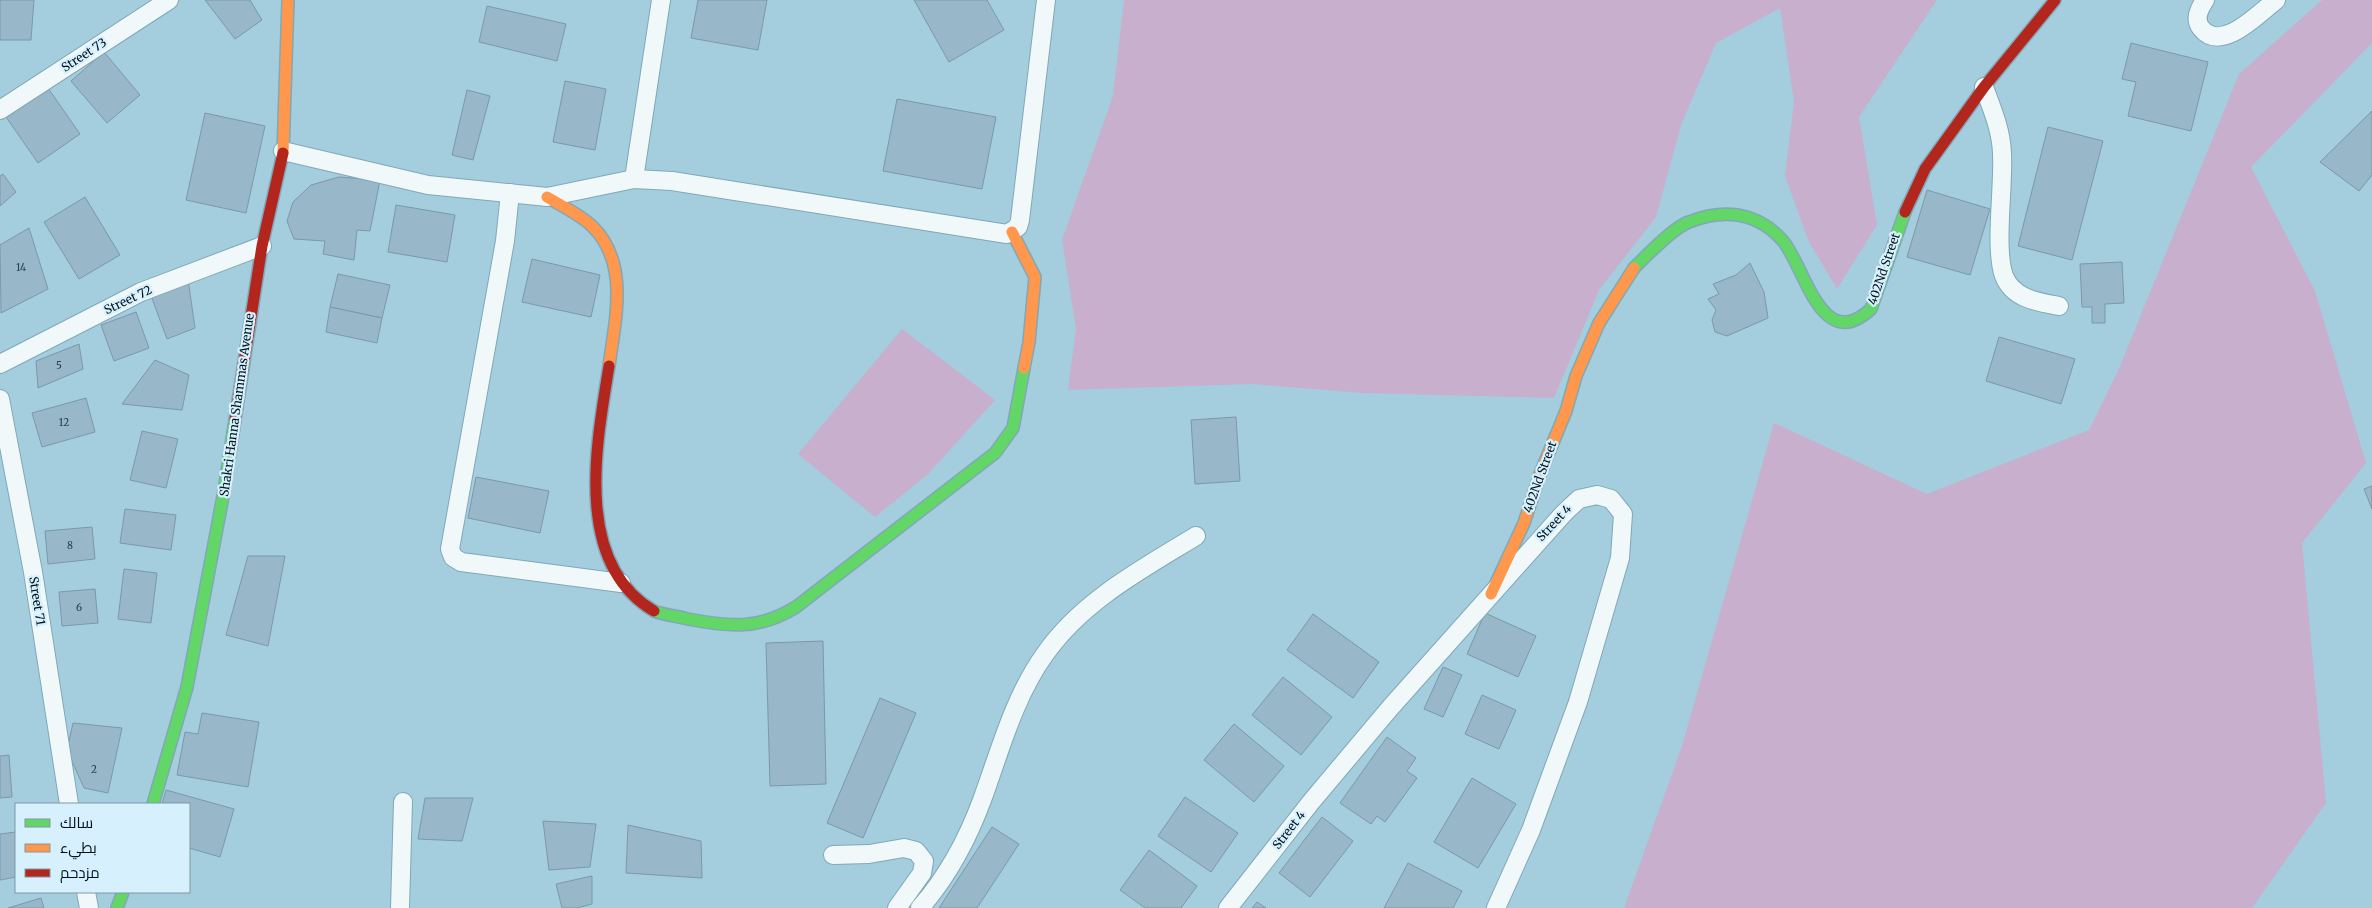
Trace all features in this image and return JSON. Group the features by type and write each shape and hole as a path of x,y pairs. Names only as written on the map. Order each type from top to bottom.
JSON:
{"street":[{"name":"Street 73","path":"0,110 169,0"},
{"name":"Shakri Hanna Shammas Avenue","path":"153,803 187,687 224,491 262,246 283,151 288,0"},
{"path":"634,179 661,0"},
{"name":"402Nd Street","path":"1491,594 1524,523 1540,474 1566,411 1576,376 1599,323 1631,272 1649,253 1688,222 1729,213 1746,215 1765,226 1783,241 1817,304 1829,317 1843,322 1859,320 1871,309 1887,267 1899,224 1925,169 1984,87 2055,0"},
{"path":"2205,0 2198,11 2199,26 2207,34 2222,37 2236,31 2276,0"},
{"path":"283,151 428,186 546,197 634,179 672,181 840,206 1001,234 1012,232 1020,220 1045,8"},
{"path":"1984,87 2000,128 2003,180 2000,254 2005,277 2023,298 2059,306"},
{"path":"510,193 505,241 450,549 453,557 461,562 621,583"},
{"path":"546,197 594,226 605,240 615,271 616,314 595,451 595,510 603,541 621,583 639,600 655,611 702,622 738,626 769,621 796,608 995,453 1012,428 1029,342 1035,277 1012,232"},
{"name":"Street 72","path":"0,364 142,292 262,246"},
{"name":"Street 71","path":"0,399 33,572 69,803"},
{"name":"Street 4","path":"1228,908 1311,802 1491,594 1578,499 1605,496 1611,499 1623,514 1620,558 1578,702 1531,830 1496,908"},
{"path":"920,908 935,890 970,828 1013,716 1044,654 1089,607 1121,582 1196,536"},
{"path":"400,908 403,802"},
{"path":"833,856 869,854 904,848 916,851 924,861 922,873 897,908"},
{"path":"86,893 89,908"},
{"path":"117,908 123,893"}],"shaded area":[{"path":"1124,0 1937,0 1859,117 1877,225 1837,289 1808,240 1785,176 1794,101 1780,8 1716,43 1681,125 1656,217 1599,290 1554,398 1363,393 1251,384 1068,390 1076,329 1062,240 1113,96"},
{"path":"2322,0 2372,0 2372,43 2251,167 2315,291 2366,463 2302,543 2326,803 2252,908 1624,908 1682,746 1774,423 1927,494 2089,430 2118,371 2239,74"},
{"path":"902,329 995,400 928,474 875,517 798,454"}],"building":[{"path":"0,0 34,0 31,40 0,40"},
{"path":"205,0 250,0 262,20 235,39"},
{"path":"698,0 767,0 758,50 691,38"},
{"path":"914,0 987,0 1004,30 949,62"},
{"path":"487,6 566,24 557,61 479,42"},
{"path":"2131,43 2208,62 2191,131 2128,116 2136,82 2122,79"},
{"path":"104,52 140,95 107,123 71,81"},
{"path":"565,81 606,89 595,150 553,142"},
{"path":"48,88 80,134 38,163 6,117"},
{"path":"467,90 490,96 473,160 452,155"},
{"path":"897,99 996,117 982,189 883,171"},
{"path":"2372,111 2372,175 2359,191 2320,162"},
{"path":"205,113 265,126 246,213 186,200"},
{"path":"2048,127 2103,141 2072,260 2018,246"},
{"path":"3,174 16,192 0,206 0,176"},
{"path":"339,177 380,180 370,231 357,230 354,260 323,254 325,241 294,239 287,221 293,202 311,185"},
{"path":"1927,190 1990,209 1970,275 1907,257"},
{"path":"85,197 120,255 79,279 44,222"},
{"path":"396,205 455,215 447,262 388,252"},
{"path":"29,228 48,289 1,313 0,245"},
{"path":"532,259 600,275 591,317 522,302"},
{"path":"2122,262 2124,303 2105,304 2105,323 2092,323 2092,307 2082,307 2080,264"},
{"path":"1750,263 1764,292 1768,318 1727,336 1715,332 1712,320 1716,310 1708,299 1719,294 1713,284 1736,275"},
{"path":"338,274 390,285 382,318 330,307"},
{"path":"188,279 195,328 167,339 150,293"},
{"path":"330,307 382,318 377,343 326,332"},
{"path":"136,312 149,348 114,361 101,325"},
{"path":"1999,337 2075,359 2061,404 1986,381"},
{"path":"79,344 83,369 38,388 36,361"},
{"path":"155,360 189,375 182,410 122,404"},
{"path":"86,398 95,432 42,447 32,413"},
{"path":"1236,417 1240,481 1195,484 1191,420"},
{"path":"142,431 178,439 166,488 130,480"},
{"path":"476,477 549,491 540,533 468,518"},
{"path":"2372,486 2372,509 2364,489"},
{"path":"125,509 176,515 171,550 120,543"},
{"path":"92,527 95,559 48,564 45,531"},
{"path":"248,556 285,556 268,646 226,635"},
{"path":"124,569 157,573 151,623 118,619"},
{"path":"95,589 98,623 62,626 59,592"},
{"path":"1485,613 1536,636 1518,677 1467,654"},
{"path":"1313,614 1379,662 1353,698 1287,650"},
{"path":"823,641 826,784 770,786 766,643"},
{"path":"1443,667 1462,675 1443,717 1424,709"},
{"path":"1283,677 1332,717 1301,755 1252,715"},
{"path":"1482,695 1516,710 1499,749 1465,734"},
{"path":"880,698 916,713 863,838 827,823"},
{"path":"202,713 259,722 248,787 177,775 185,732 198,734"},
{"path":"73,723 122,728 108,793 84,788 67,750"},
{"path":"1234,724 1284,766 1254,802 1204,760"},
{"path":"1387,737 1416,758 1407,771 1417,778 1385,822 1377,816 1371,824 1340,803"},
{"path":"9,755 12,797 0,798 0,756"},
{"path":"1472,778 1516,804 1478,868 1434,842"},
{"path":"166,790 234,809 220,857 190,848 190,803 162,803"},
{"path":"1185,797 1238,833 1211,872 1158,836"},
{"path":"425,798 473,798 462,841 418,839"},
{"path":"1322,817 1353,841 1310,897 1279,873"},
{"path":"543,821 596,824 590,867 549,870"},
{"path":"628,825 701,841 702,878 626,873"},
{"path":"992,827 1019,844 977,908 939,908"},
{"path":"15,832 15,877 0,880 0,834"},
{"path":"1149,850 1197,886 1181,908 1145,908 1120,890"},
{"path":"1408,863 1462,891 1453,908 1384,908"},
{"path":"592,876 592,904 577,908 562,908 556,884"},
{"path":"41,898 44,908 8,908"},
{"path":"1257,902 1266,908 1252,908"}],"traffic: fast":[{"path":"1634,268 1660,242 1683,225 1715,215 1740,215 1763,224 1783,241 1816,302 1827,315 1839,321 1854,320 1871,309 1905,212"},
{"path":"654,611 703,622 744,625 769,620 796,607 995,453 1013,428 1024,368"},
{"path":"153,803 187,687 224,491 235,420"},
{"path":"117,908 123,893"}],"traffic: slow":[{"path":"283,153 288,0"},
{"path":"547,197 592,226 604,241 612,257 616,274 617,293 609,366"},
{"path":"1012,232 1035,277 1029,342 1024,368"},
{"path":"1491,594 1524,523 1540,474 1566,411 1576,376 1599,323 1634,268"}],"traffic: jam":[{"path":"1905,212 1925,169 1984,87 2055,0"},
{"path":"235,420 262,246 283,153"},
{"path":"609,366 599,429 596,464 596,499 601,532 611,563 628,590 654,611"}]}
